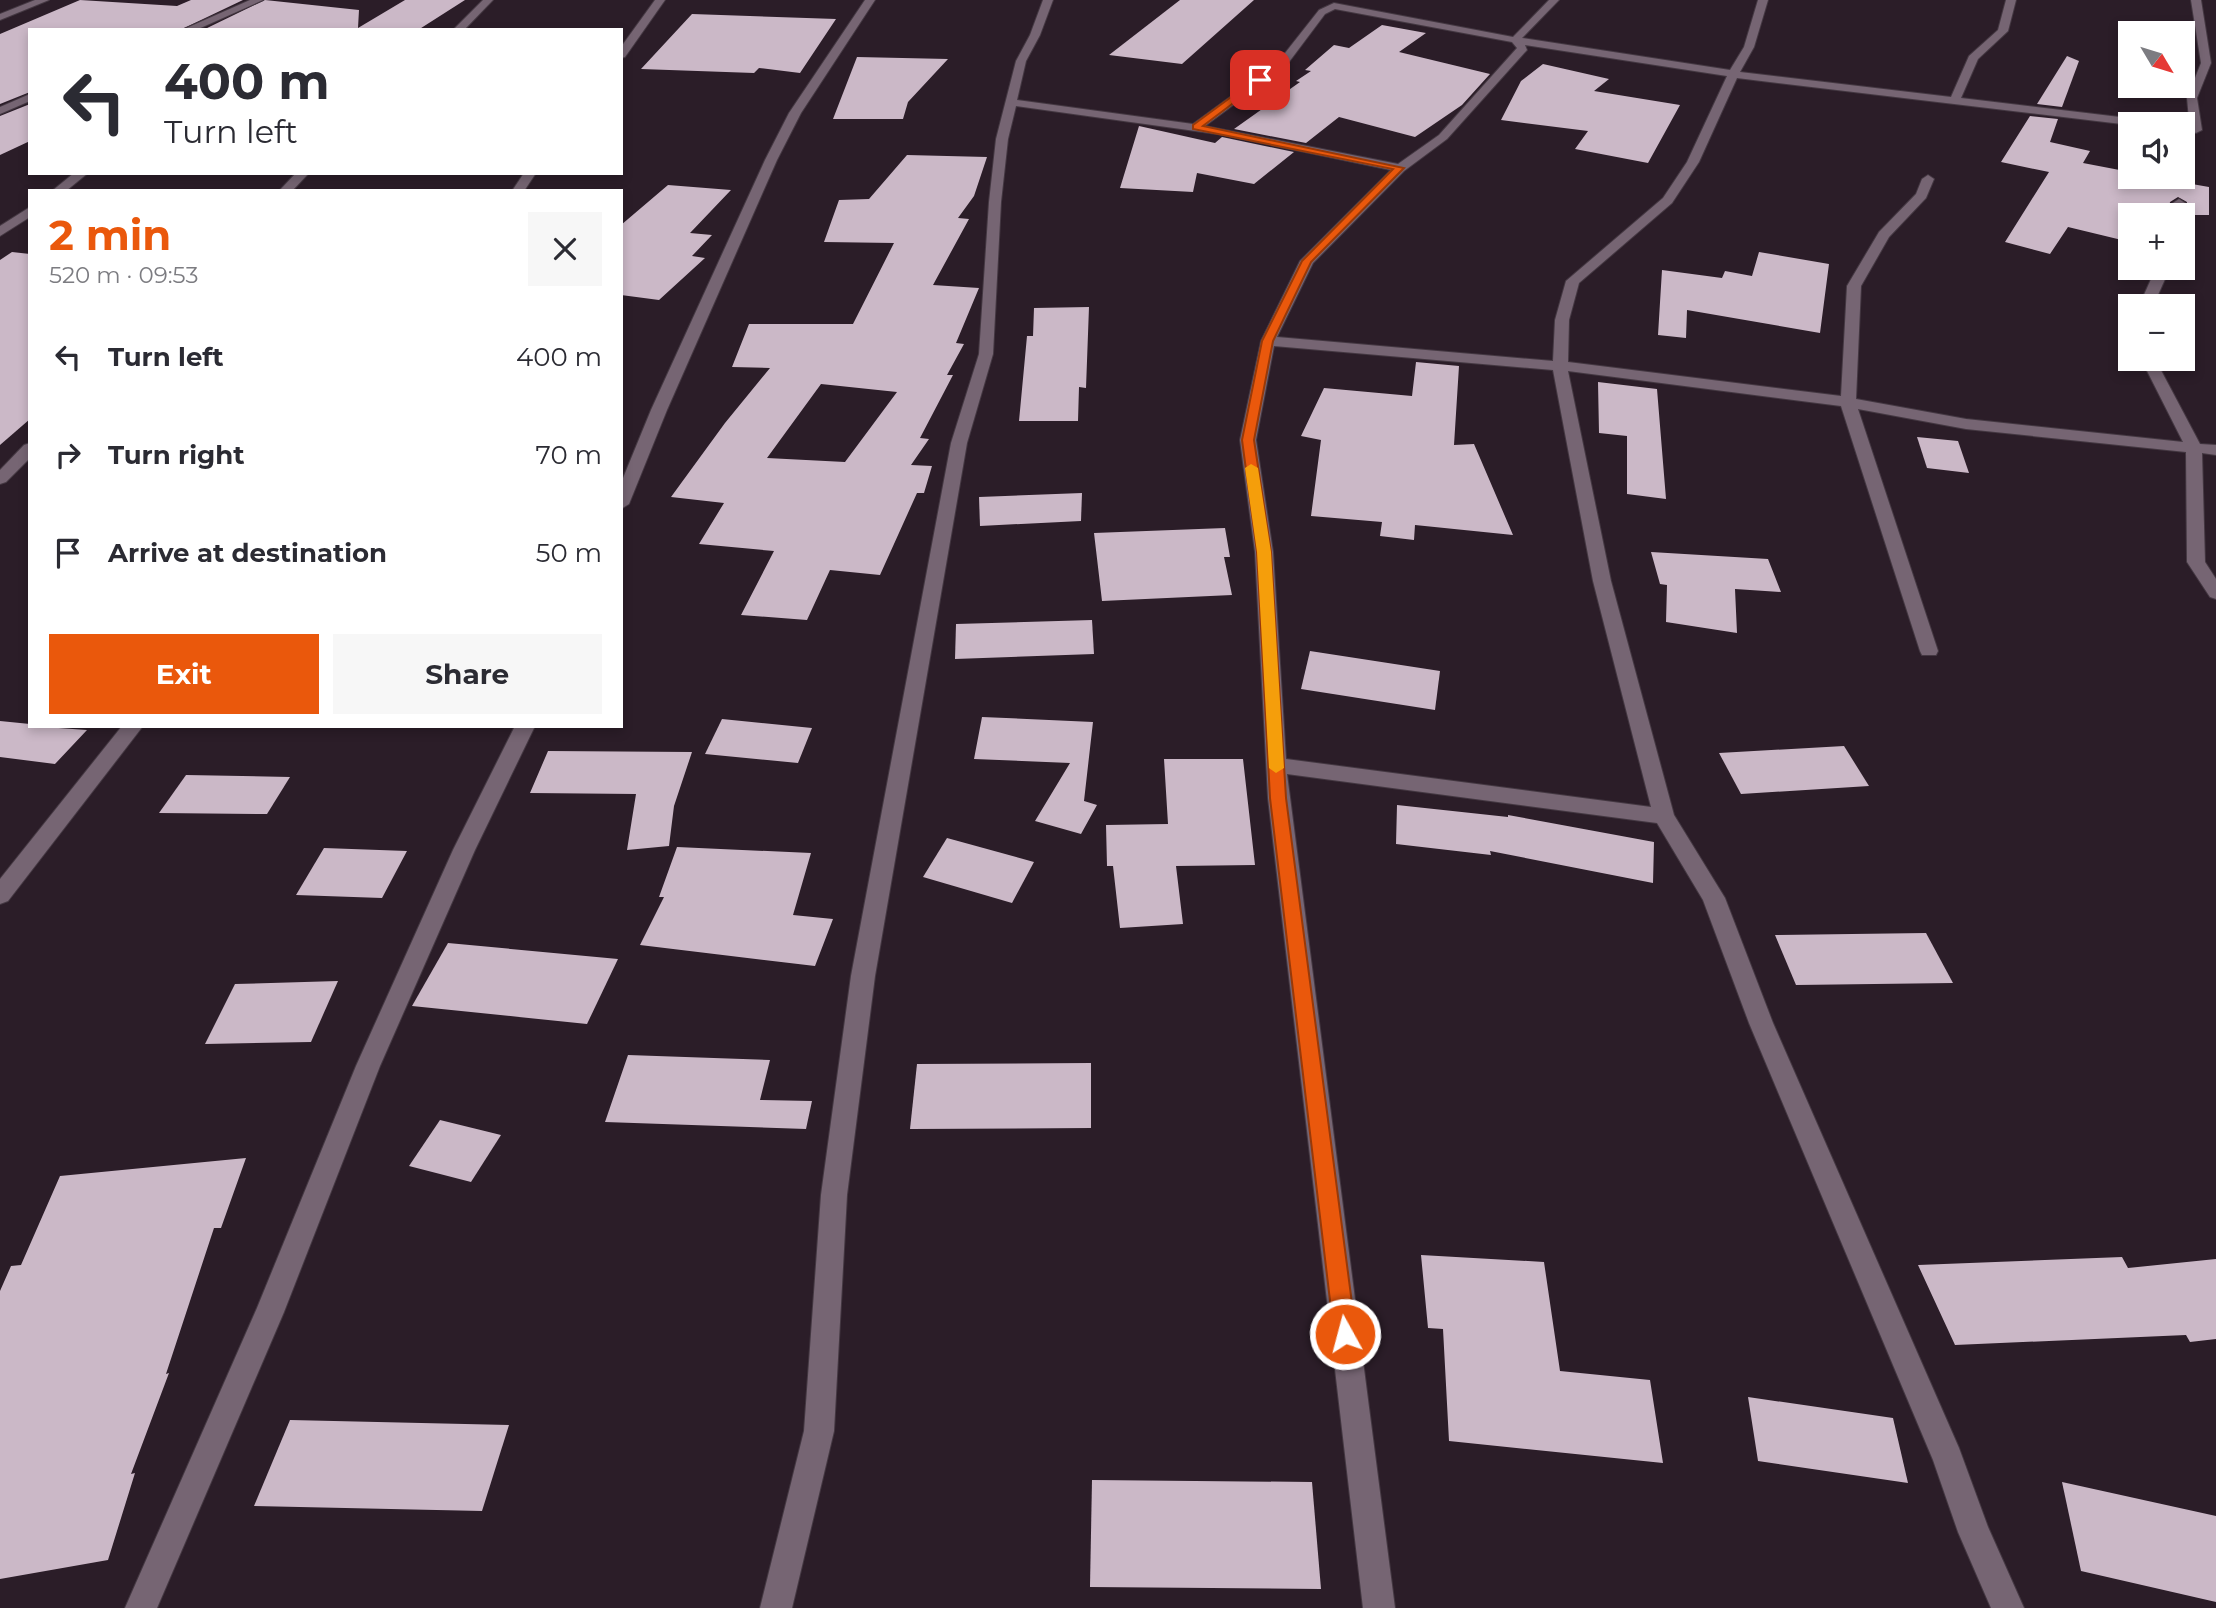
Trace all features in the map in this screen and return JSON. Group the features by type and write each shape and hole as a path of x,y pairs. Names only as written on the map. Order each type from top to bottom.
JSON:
{"street":[{"path":"0,17 44,0"},
{"path":"192,28 258,0"},
{"path":"460,28 488,0"},
{"path":"623,51 660,0"},
{"path":"623,499 659,410 771,160 795,113 870,0"},
{"path":"776,1608 819,1431 834,1195 863,976 959,443 986,354 995,202 1002,139 1021,61 1035,35 1048,0"},
{"path":"1515,40 1553,0"},
{"path":"1763,0 1749,47 1733,74 1693,162 1668,200 1573,281 1562,320 1560,366 1602,581 1664,816 1714,898 1761,1024 2008,1608"},
{"path":"1955,100 1973,58 2003,31 2011,0"},
{"path":"2195,129 2201,130 2192,98 2206,64 2196,0"},
{"path":"1196,127 1282,64 1322,12 1334,6 1515,40 1733,74 2118,120"},
{"path":"1378,1608 1276,765 1264,552 1248,440 1268,341 1307,261 1400,168 1443,137 1523,48 1515,40"},
{"path":"0,111 28,98"},
{"path":"1010,102 1196,127 1400,168"},
{"path":"61,189 79,175"},
{"path":"287,189 301,175"},
{"path":"1928,179 1923,195 1884,235 1854,286 1848,403 1929,651"},
{"path":"0,232 28,212"},
{"path":"1268,341 1560,366 1848,403 1966,424 2216,450"},
{"path":"2154,371 2194,448 2196,562 2216,593"},
{"path":"0,479 28,450"},
{"path":"0,895 131,728"},
{"path":"141,1608 270,1312 368,1066 464,850 525,728"},
{"path":"1276,765 1664,816"}],"building":[{"path":"80,0 177,6 191,0 243,0 184,28 28,28 28,93 0,104 0,34"},
{"path":"265,0 359,10 358,28 207,28"},
{"path":"405,0 465,0 421,28 358,28"},
{"path":"1180,0 1254,0 1182,64 1109,55"},
{"path":"692,14 836,19 800,73 759,68 754,73 641,69"},
{"path":"1382,25 1426,33 1399,52 1490,74 1462,105 1415,137 1339,117 1306,143 1234,129 1300,82 1296,81 1311,71 1305,70 1334,45 1349,48"},
{"path":"2067,56 2079,61 2062,107 2037,104"},
{"path":"857,57 948,59 908,102 903,119 833,119"},
{"path":"1543,64 1609,79 1594,91 1680,105 1648,163 1575,149 1588,131 1501,120 1521,81"},
{"path":"28,105 28,142 0,155 0,116"},
{"path":"2030,116 2058,119 2050,142 2090,151 2083,163 2118,170 2118,189 2195,189 2195,185 2209,187 2209,215 2195,215 2195,203 2187,203 2178,197 2170,203 2118,203 2118,239 2068,227 2050,254 2005,242 2049,172 2001,162"},
{"path":"1139,126 1215,143 1222,137 1294,152 1254,184 1197,173 1193,192 1120,188"},
{"path":"907,155 987,157 974,196 958,218 969,219 933,285 979,288 956,343 964,344 947,375 953,375 920,438 929,439 911,465 932,466 924,493 917,493 880,575 830,570 807,620 741,615 774,551 699,544 724,503 671,497 725,423 770,368 732,367 749,324 853,324 894,243 824,242 839,200 869,199","holes":["821,384 897,392 845,462 767,458"]},
{"path":"668,185 731,190 690,233 712,235 692,256 705,258 659,300 623,295 623,223"},
{"path":"12,252 28,254 28,421 0,445 0,260"},
{"path":"1759,252 1829,264 1820,333 1687,310 1686,338 1658,335 1662,270 1722,278 1725,271 1752,276"},
{"path":"1089,307 1086,388 1079,387 1078,421 1019,421 1027,336 1033,336 1034,308"},
{"path":"1416,362 1459,366 1454,445 1474,444 1513,535 1415,525 1414,540 1380,536 1382,522 1311,516 1321,440 1301,436 1324,388 1412,396"},
{"path":"1598,382 1657,389 1666,499 1627,494 1627,436 1599,433"},
{"path":"1917,437 1958,441 1969,473 1927,468"},
{"path":"1082,493 1081,521 980,526 979,497"},
{"path":"1225,528 1230,557 1224,557 1232,595 1102,601 1094,533"},
{"path":"1651,552 1768,559 1781,592 1735,589 1737,633 1666,622 1667,585 1660,584"},
{"path":"1092,620 1094,654 955,659 956,624"},
{"path":"1310,651 1440,671 1435,710 1301,689"},
{"path":"982,717 1093,722 1084,801 1097,805 1081,834 1035,821 1070,763 974,759"},
{"path":"722,719 812,728 798,763 705,754"},
{"path":"0,721 28,724 28,728 87,730 55,764 0,757"},
{"path":"1844,746 1869,786 1741,794 1719,753"},
{"path":"548,751 692,752 674,806 669,846 627,850 636,794 530,793"},
{"path":"1164,759 1243,759 1255,865 1176,866 1183,924 1120,928 1113,866 1107,866 1106,825 1168,824"},
{"path":"186,775 290,777 267,814 159,813"},
{"path":"1397,805 1508,815 1654,842 1653,883 1490,851 1491,855 1396,844"},
{"path":"947,838 1034,862 1012,903 923,877"},
{"path":"677,847 811,853 793,915 833,919 815,966 640,945 664,897 659,897"},
{"path":"324,848 407,851 382,898 296,895"},
{"path":"1926,933 1953,983 1796,985 1775,935"},
{"path":"448,943 618,959 587,1024 412,1006"},
{"path":"338,981 311,1042 205,1044 235,984"},
{"path":"628,1055 770,1060 760,1100 812,1101 806,1129 605,1122"},
{"path":"1091,1063 1091,1128 910,1129 917,1064"},
{"path":"440,1120 501,1135 471,1182 409,1166"},
{"path":"246,1158 221,1228 214,1228 166,1374 169,1373 131,1474 135,1473 108,1560 0,1579 0,1291 11,1266 21,1265 60,1176"},
{"path":"1421,1255 1544,1262 1560,1371 1650,1380 1663,1463 1449,1441 1443,1329 1428,1328"},
{"path":"2122,1257 2128,1268 2216,1259 2216,1339 2190,1342 2186,1335 1955,1345 1918,1265"},
{"path":"1748,1397 1893,1418 1908,1483 1758,1461"},
{"path":"290,1420 509,1425 482,1511 254,1506"},
{"path":"1092,1480 1312,1482 1321,1589 1090,1587"},
{"path":"2062,1482 2216,1516 2216,1602 2081,1571"}],"slow traffic":[{"path":"1251,468 1264,552 1276,768"}],"route":[{"path":"1260,80 1196,127 1400,168 1307,261 1268,341 1248,440 1264,552 1278,798 1345,1334"}]}
